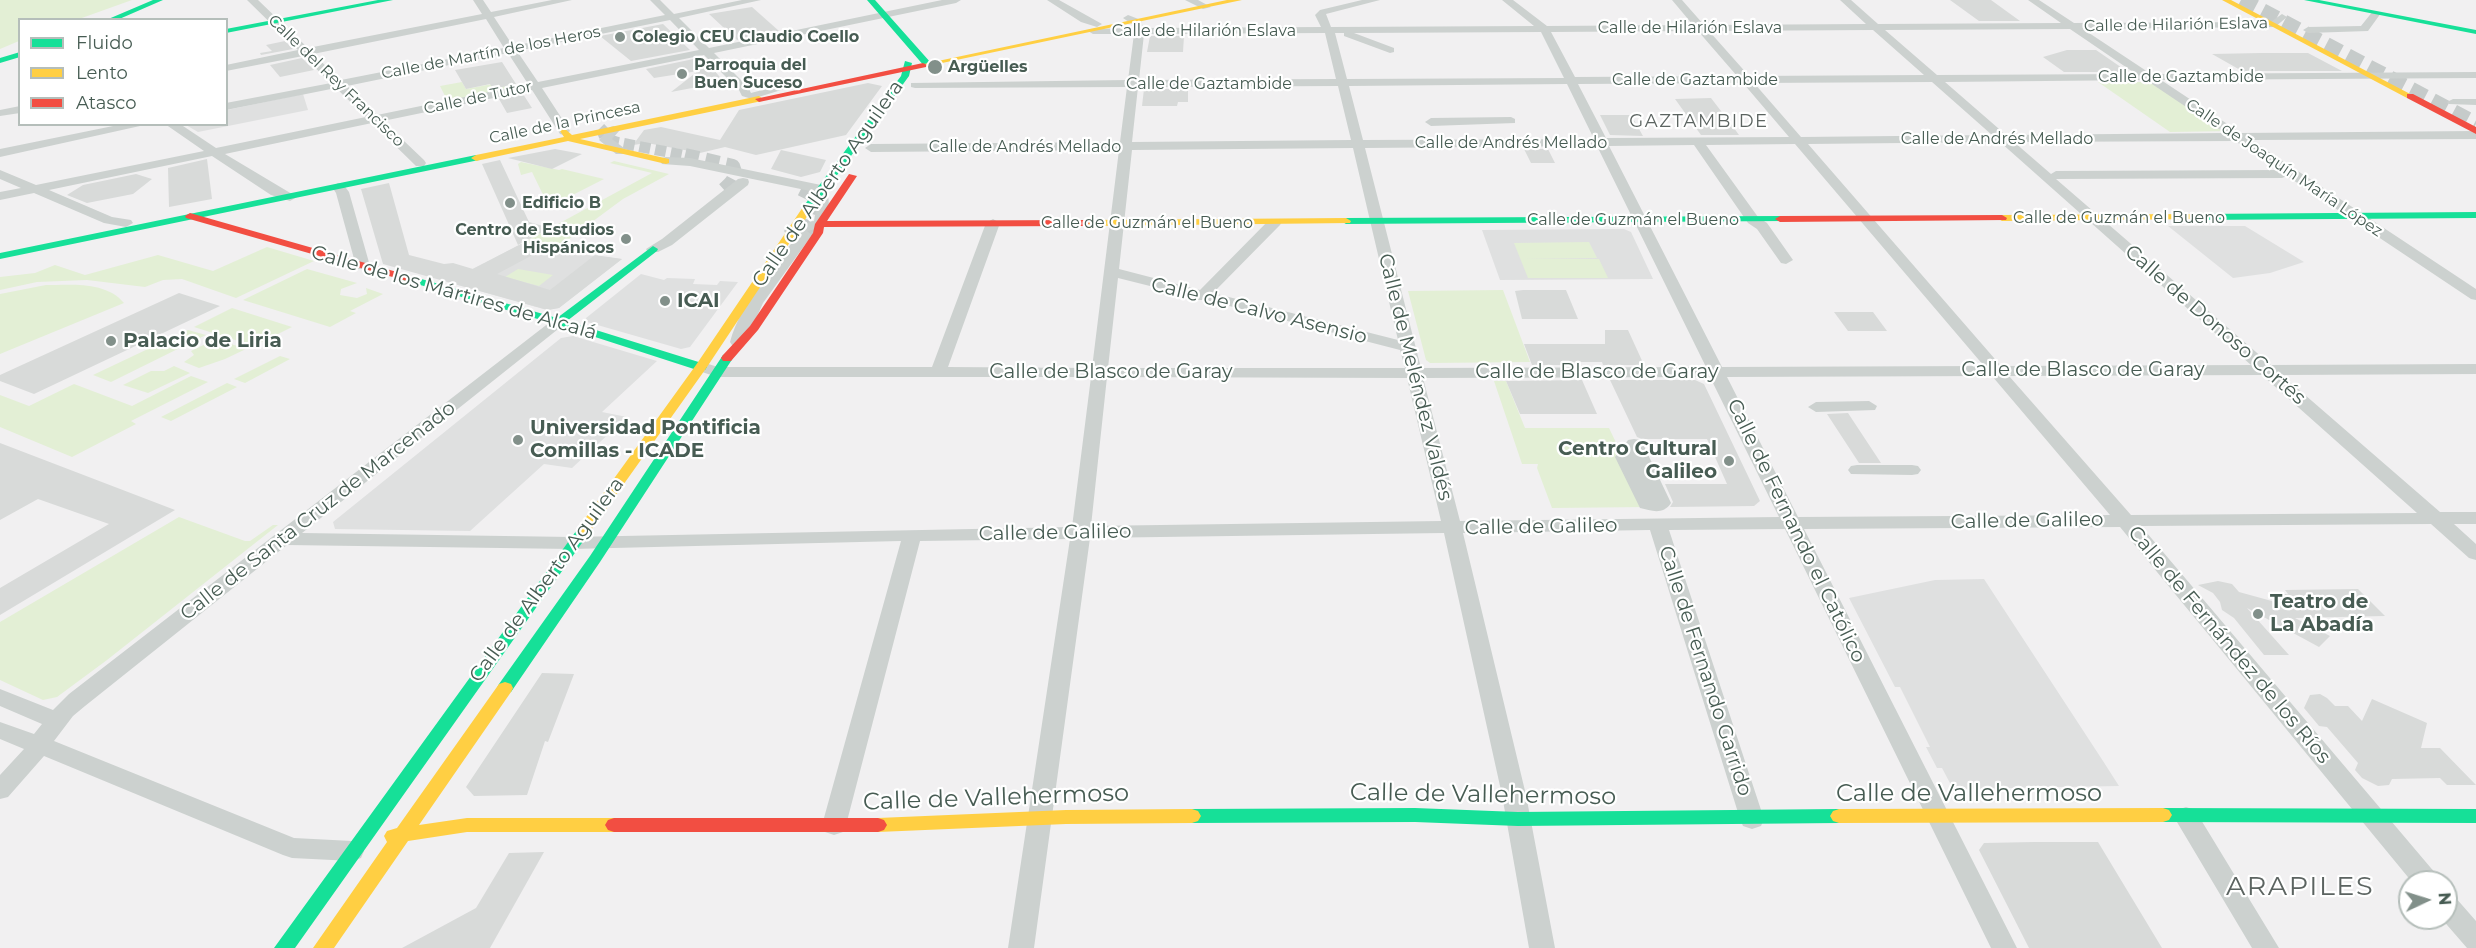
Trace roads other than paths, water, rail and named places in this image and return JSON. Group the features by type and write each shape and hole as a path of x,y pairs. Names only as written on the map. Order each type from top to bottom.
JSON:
{"main road":[{"path":"114,18 159,0"},
{"path":"228,31 389,0"},
{"path":"855,0 877,16 926,62"},
{"path":"871,0 877,16 908,66"},
{"name":"Calle de la Princesa","path":"0,256 190,216 420,162 567,135 614,130 926,62 1095,28 1135,24 1202,3 1238,0"},
{"path":"2226,0 2308,30 2476,118"},
{"path":"2251,0 2279,20 2373,76 2476,133"},
{"path":"2310,0 2476,32"},
{"path":"5,69 18,56"},
{"name":"Calle de Alberto Aguilera","path":"898,109 915,85 926,62"},
{"name":"Calle de la Princesa","path":"0,249 126,223 338,187 746,94 908,66"},
{"name":"Calle de Alberto Aguilera","path":"284,948 572,543 818,205 821,189 903,78 908,66"},
{"name":"Calle de Alberto Aguilera","path":"323,948 606,542 717,372 738,342 754,328 818,233 820,224 882,133"},
{"path":"567,135 620,151 666,161"},
{"name":"Calle de Guzmán el Bueno","path":"820,224 2476,215"},
{"name":"Calle de los Mártires de Alcalá","path":"190,216 559,322 701,366"},
{"name":"Calle de Santa Cruz de Marcenado","path":"559,322 653,249"},
{"name":"Calle de Vallehermoso","path":"352,851 403,833 455,826 490,825 834,825 1040,820 1066,817 1403,815 1518,819 1752,819 1937,815 2476,816"}],"street":[{"name":"Calle del Rey Francisco","path":"252,0 420,162"},
{"path":"478,0 567,135"},
{"path":"228,68 567,0"},
{"path":"655,0 746,94"},
{"name":"Calle de Martín de los Heros","path":"228,107 756,0"},
{"name":"Calle de Tutor","path":"0,196 956,0"},
{"path":"1052,0 1095,28"},
{"path":"1324,0 1341,8 1375,0"},
{"name":"Calle de Fernando el Católico","path":"1507,0 1545,29 2004,948"},
{"name":"Calle de Fernández de los Ríos","path":"1677,0 2125,520 2417,870"},
{"name":"Calle de Donoso Cortés","path":"1845,0 2476,554"},
{"name":"Calle de Joaquín María López","path":"2033,0 2476,296"},
{"name":"Calle de Meléndez Valdés","path":"1341,8 1320,15 1328,30 1358,144 1452,528 1514,795 1542,948"},
{"path":"2308,30 2364,29 2376,13"},
{"name":"Calle de Hilarión Eslava","path":"1135,24 1328,30 2071,26 2279,20"},
{"path":"1021,948 1081,533 1133,84 1135,24"},
{"path":"1347,33 1390,50"},
{"name":"Calle de Gaztambide","path":"915,85 2476,75"},
{"name":"Calle de la Princesa","path":"635,120 785,87"},
{"path":"2453,102 2476,102"},
{"path":"0,113 18,109"},
{"path":"1431,122 1511,121"},
{"path":"0,153 133,126"},
{"path":"174,126 283,195"},
{"path":"614,130 605,140 620,151"},
{"name":"Calle de Andrés Mellado","path":"865,156 1126,147 2476,133"},
{"path":"1697,141 1752,220 1762,226 1786,260"},
{"path":"666,161 690,162 821,189"},
{"path":"666,161 676,166 802,195 818,205 820,224"},
{"path":"666,161 801,189"},
{"path":"0,174 109,220 126,223"},
{"path":"2056,175 2282,174"},
{"name":"Calle de Santa Cruz de Marcenado","path":"653,249 667,242 743,182"},
{"path":"338,187 342,192 363,266"},
{"name":"Calle de Santa Cruz de Marcenado","path":"653,249 658,241 722,191"},
{"path":"1202,297 1275,222"},
{"name":"Calle de Guzmán el Bueno","path":"798,233 820,224"},
{"path":"938,372 993,224"},
{"name":"Calle de Alberto Aguilera","path":"738,342 738,334 798,233"},
{"name":"Calle de Calvo Asensio","path":"1112,272 1202,297 1408,347"},
{"name":"Calle de Santa Cruz de Marcenado","path":"0,790 28,760 76,700 559,322"},
{"name":"Calle de los Mártires de Alcalá","path":"701,366 717,372"},
{"name":"Calle de Blasco de Garay","path":"717,372 1414,373 2476,369"},
{"path":"1816,406 1869,406"},
{"name":"Calle de Fernando Garrido","path":"1629,450 1647,504 1655,512 1752,819"},
{"path":"1857,470 1912,470"},
{"name":"Calle de Galileo","path":"281,539 318,537 572,543 912,535 1452,528 1655,512 1791,523 2476,518"},
{"path":"834,825 912,535"},
{"path":"0,697 58,721"},
{"path":"0,730 61,752 292,848 352,851"},
{"path":"2186,817 2266,948"},
{"path":"2458,918 2476,940"}],"tunnel":[{"path":"2241,0 2476,124"},
{"path":"608,128 603,133 605,138 616,142 693,157"},
{"path":"685,155 733,166 734,177 722,191"},
{"path":"801,189 811,194 818,202 805,235"}],"place":[{"name":"Colegio CEU Claudio Coello","path":"620,37"},
{"name":"Argüelles","path":"935,67"},
{"name":"Parroquia del Buen Suceso","path":"682,74"},
{"name":"Edificio B","path":"510,203"},
{"name":"Centro de Estudios Hispánicos","path":"626,239"},
{"name":"ICAI","path":"665,301"},
{"name":"Palacio de Liria","path":"111,341"},
{"name":"Universidad Pontificia Comillas - ICADE","path":"518,440"},
{"name":"Centro Cultural Galileo","path":"1729,461"},
{"name":"Teatro de La Abadía","path":"2258,614"}],"district":[{"name":"GAZTAMBIDE","path":"1699,122"},
{"name":"ARAPILES","path":"2300,887"}]}
